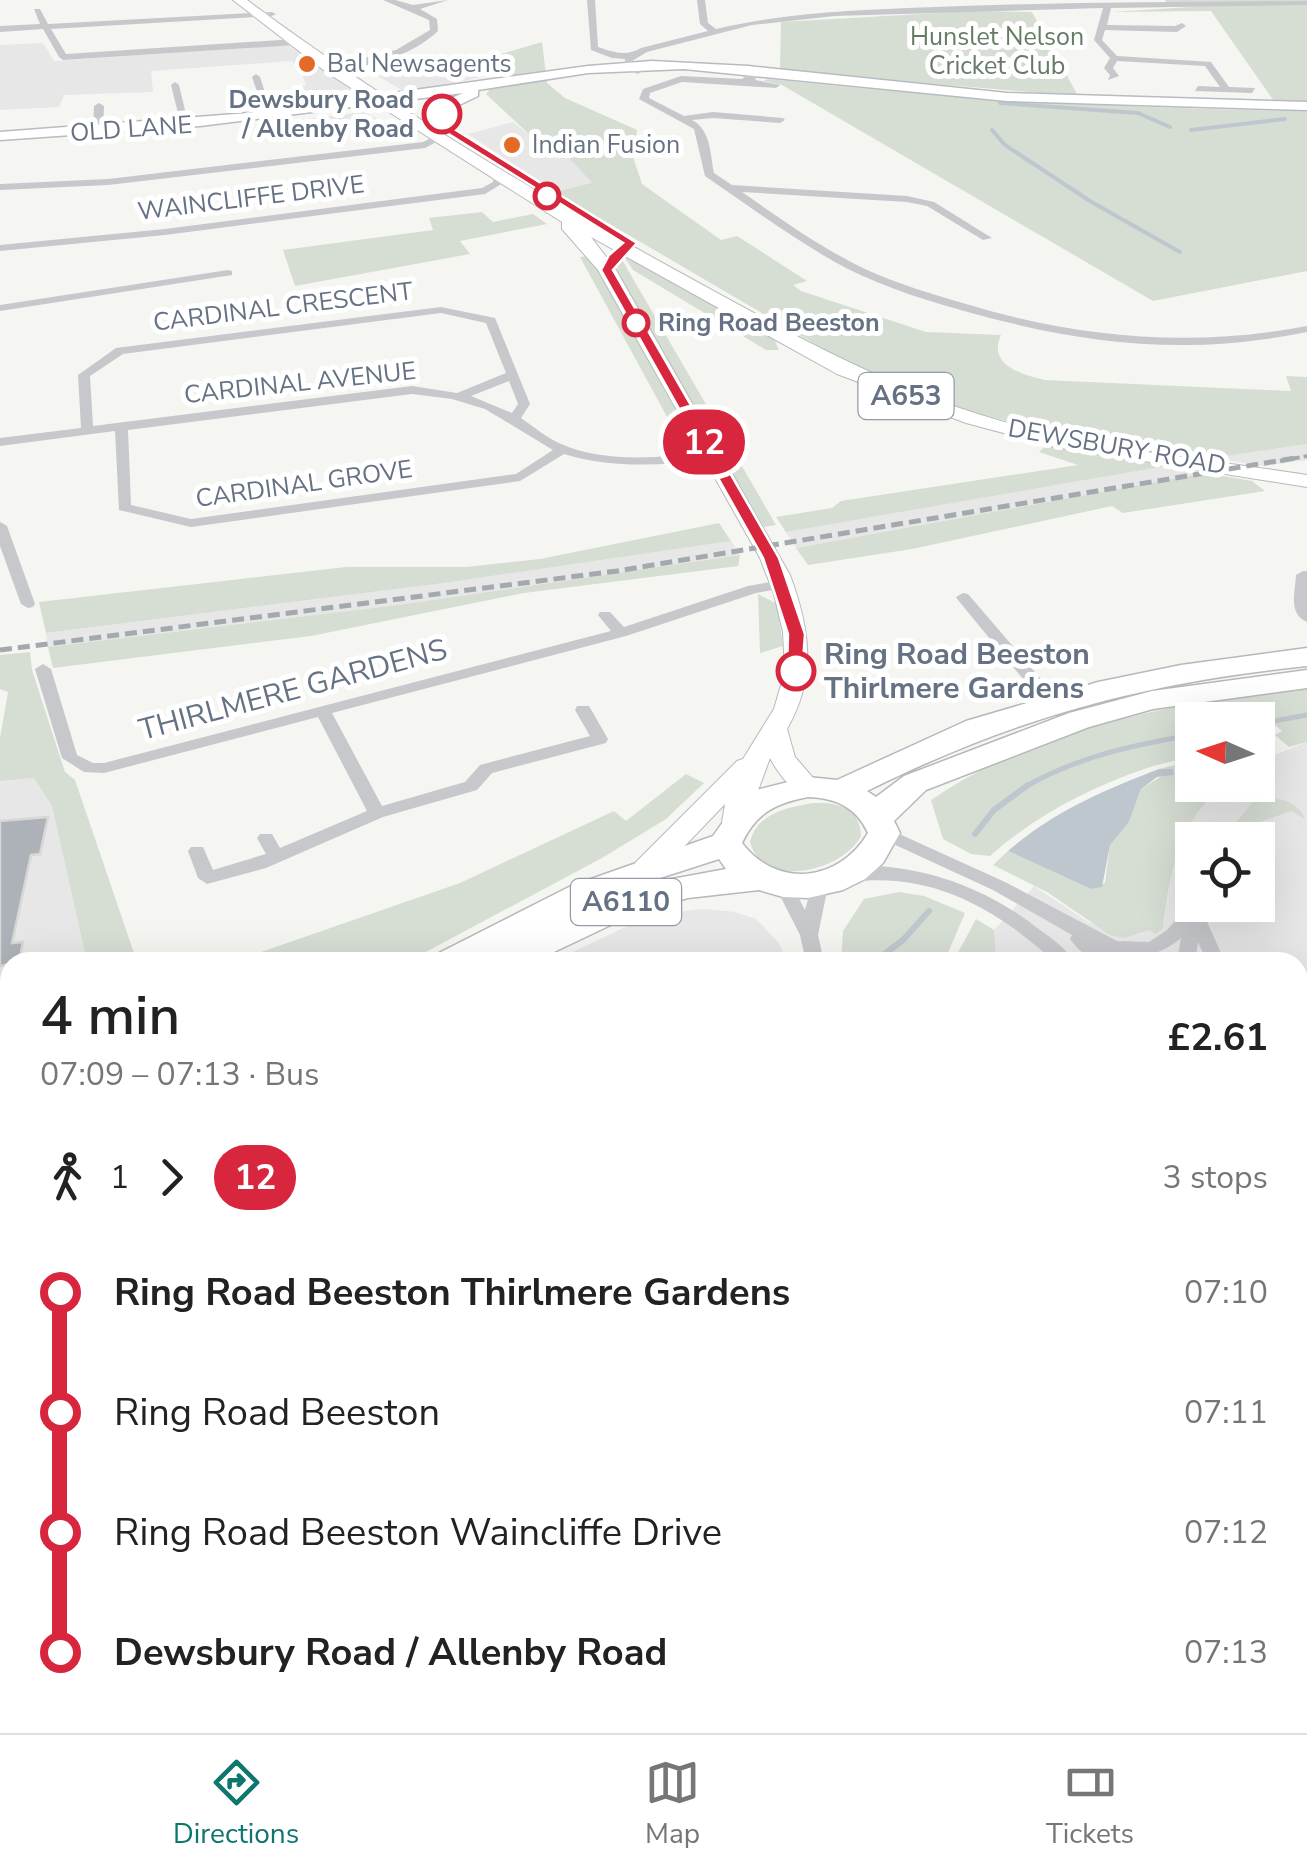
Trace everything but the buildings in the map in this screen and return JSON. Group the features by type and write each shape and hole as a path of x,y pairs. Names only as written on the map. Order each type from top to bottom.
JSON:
{"highway":[{"path":"1307,657 1239,663 1052,703 957,736 844,790 808,788 763,798 747,807 730,833 742,868 772,882 833,882 877,852 886,806 915,783 1079,720 1152,700 1307,679"},
{"path":"844,790 881,826"},
{"name":"A6110","path":"471,952 598,887 646,869 698,857 730,833"},
{"name":"A6110","path":"525,952 647,894 683,884 772,882"}],"main road":[{"name":"DEWSBURY ROAD","path":"238,0 261,10 381,102 844,370 973,419 1056,441 1307,481"},
{"name":"DEWSBURY ROAD","path":"261,10 295,42 400,99 431,130 498,177 625,245"},
{"path":"526,195 570,226 600,261 783,584 796,634 795,684 786,710 739,788 730,833"},
{"path":"600,261 614,258 625,245"},
{"path":"774,726 782,760 808,788"},
{"path":"646,869 735,774 753,762"}],"street":[{"path":"338,67 396,53 422,42 434,31 433,19 387,0"},
{"path":"413,8 444,0"},
{"path":"591,0 594,48 636,65 714,32 781,18 978,8 1307,3"},
{"path":"701,0 704,24 714,32"},
{"path":"828,0 834,14"},
{"path":"1107,8 1098,40 1114,58 1208,64 1226,89"},
{"path":"0,29 261,10"},
{"path":"37,11 63,57 295,42"},
{"path":"1104,27 1181,30"},
{"path":"1114,58 1108,68 1116,77"},
{"path":"0,188 108,182 431,130 450,104 485,87 636,65 1058,100 1307,106"},
{"path":"743,82 753,78 755,72"},
{"path":"256,77 270,116"},
{"path":"776,85 681,79 654,86 646,91 644,99 686,118 713,115 780,120"},
{"path":"174,85 186,126"},
{"name":"OLD LANE","path":"0,136 186,126 485,87"},
{"path":"1198,89 1252,90"},
{"path":"431,130 454,91"},
{"path":"98,106 98,133"},
{"path":"686,118 703,137 709,174 851,266 920,294 1081,337 1201,345 1307,329"},
{"name":"WAINCLIFFE DRIVE","path":"0,248 165,232 485,191 498,183 498,177"},
{"path":"730,188 907,199 930,204 987,238"},
{"path":"0,308 228,273"},
{"name":"CARDINAL CRESCENT","path":"87,430 84,375 120,351 446,310 491,320 524,404 514,420"},
{"path":"460,395 512,375"},
{"name":"CARDINAL AVENUE","path":"0,442 388,390 460,395 563,449 606,458 657,462 712,456"},
{"name":"CARDINAL GROVE","path":"122,426 124,508 184,523 520,478 563,449"},
{"path":"0,526 7,568 28,604"},
{"path":"1307,575 1301,610 1307,618"},
{"name":"THIRLMERE GARDENS","path":"43,669 70,758 90,768 620,633 783,584"},
{"path":"963,597 1052,703"},
{"path":"605,615 620,633"},
{"path":"322,709 377,813"},
{"path":"198,851 207,878 276,856 377,813 471,786 486,769 600,739 583,710"},
{"path":"881,826 1100,943 1140,952 1161,946 1184,922"},
{"path":"266,838 276,856"},
{"path":"808,935 833,882 874,870 894,871 930,880 997,911 1052,952"},
{"path":"772,882 808,935 812,952"},
{"path":"1056,918 1095,952"},
{"path":"1188,952 1192,922"},
{"path":"1199,922 1212,952"}],"shaded area":[{"path":"43,43 54,61 288,45 365,98 331,103 325,94 305,97 299,87 306,85 301,71 304,70 291,61 151,71 153,92 64,95 59,107 0,110 0,45"},
{"path":"491,57 502,73 414,91 402,90 378,76"},
{"path":"364,112 392,126 281,140 274,123"},
{"path":"513,122 532,137 547,134 593,184 555,192 468,134"},
{"path":"1307,444 1307,460 1264,466 1213,458"},
{"path":"1166,466 1205,473 796,548 786,532"},
{"path":"731,541 740,555 398,605 48,647 46,633 444,583"},
{"path":"1307,742 1307,952 996,952 994,930 1034,886 1090,923 1163,928 1175,856 1175,922 1275,922 1275,822 1190,822 1205,802 1275,802 1275,755"},
{"path":"1159,769 1173,769 1174,775 1157,777 1141,789 1129,822 1110,845 1102,887 1091,889 1008,851 1080,803"},
{"path":"34,778 52,806 85,952 0,952 0,781"},
{"path":"703,909 756,919 783,952 572,952 666,913"}],"green space":[{"path":"1165,0 1307,0 1307,101 1274,101 1211,11 1112,12 1206,6 1168,5"},
{"name":"Hunslet Nelson Cricket Club","path":"973,11 1032,12 1078,96 780,71 781,22"},
{"path":"542,42 547,83 565,98 637,130 633,157 642,184 721,240 737,236 807,281 793,285 801,291 926,332 1001,335 998,345 1003,361 1017,371 1045,380 1291,391 1286,376 1307,377 1307,444 1213,458 1043,430 968,411 851,365 555,192 592,183 547,134 532,137 486,94 502,74 491,57"},
{"path":"763,81 1037,101 1307,111 1307,271 1153,301 782,85"},
{"path":"482,212 493,222 533,214 547,224 460,241 470,254 295,286 283,250 433,230 429,218"},
{"path":"590,256 696,447 684,448 580,257"},
{"path":"621,258 776,525 764,527 616,272"},
{"path":"625,258 637,258 774,339 779,350 766,350 633,270"},
{"path":"1046,445 1166,466 786,532 776,517 832,508 841,501 1078,465 1039,452"},
{"path":"1205,473 1252,481 1265,491 1123,513 1112,506 912,549 808,565 796,548"},
{"path":"719,523 731,541 444,583 46,633 39,602 346,567 465,567 540,559"},
{"path":"740,555 738,566 524,593 311,636 53,668 48,647 398,605"},
{"path":"758,594 777,604 783,646 760,653"},
{"path":"30,652 32,670 65,772 75,780 134,952 85,952 52,806 34,778 0,781 0,738 8,692 0,689 0,655"},
{"path":"1307,685 1307,742 1289,747 1275,735 1282,731 1275,726 1275,702 1200,702"},
{"path":"1175,707 1175,760 1084,794 1045,815 990,856 971,854 943,839 931,800 973,774 1064,736"},
{"path":"1175,765 1175,802 1206,802 1192,822 1175,822 1175,862 1163,928 1156,934 1149,930 1124,938 1110,935 1047,892 993,865 1008,851 1091,889 1105,883 1110,844 1129,822 1141,789 1173,769 1159,769"},
{"path":"686,774 704,783 666,819 602,858 426,952 261,952 460,883 614,811 626,821"},
{"path":"1275,799 1289,802 1305,819 1291,811 1260,822 1237,822 1252,803 1275,802"},
{"path":"814,803 840,806 852,813 861,836 852,848 838,859 804,870 770,867 758,857 750,842 759,824 784,809"},
{"path":"899,892 924,896 965,913 948,952 842,952 843,931 864,899"},
{"path":"976,919 994,930 996,952 958,952"}],"waterway":[{"path":"1000,103 1138,113 1170,127"},
{"path":"1191,130 1285,119"},
{"path":"992,130 1005,145 1093,203"},
{"path":"1095,204 1180,252"},
{"path":"1275,721 1307,715"},
{"path":"1027,786 1105,754 1175,738"},
{"path":"975,834 994,810 1027,786"},
{"path":"1023,788 1027,786"},
{"path":"887,952 929,911"}],"railway":[{"path":"1280,461 1307,456"},
{"path":"0,650 617,571 1295,458"}],"bus line":[{"name":"12","path":"442,114 443,126 494,161 631,243 607,270 771,558 783,584 796,634 796,671"}],"place":[{"name":"Bal Newsagents","path":"307,64"},
{"name":"Dewsbury Road / Allenby Road","path":"442,114"},
{"name":"Indian Fusion","path":"512,145"},
{"name":"Ring Road Beeston","path":"636,323"},
{"name":"Ring Road Beeston Thirlmere Gardens","path":"796,671"}]}
